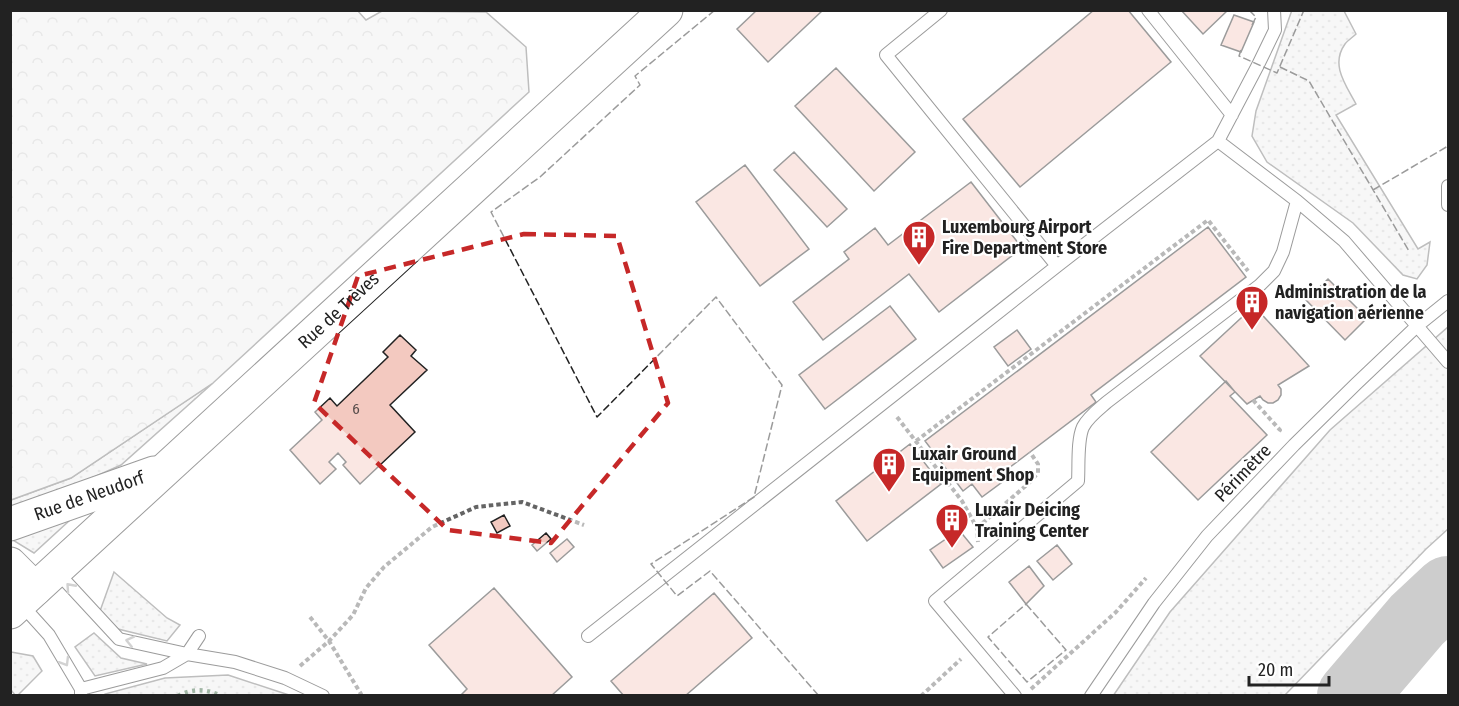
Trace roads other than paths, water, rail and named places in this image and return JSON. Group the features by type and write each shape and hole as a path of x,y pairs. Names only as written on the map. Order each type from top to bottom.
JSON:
{"main road":[{"name":"Rue de Trèves","path":"30,594 666,10"},
{"name":"Rue de Neudorf","path":"10,524 167,469"},
{"path":"10,564 30,594"}],"lane":[{"path":"941,10 886,55 1057,266"},
{"path":"1148,10 1232,115"},
{"path":"588,636 1218,141 1275,30 1274,10"},
{"path":"1218,141 1297,201 1344,241 1449,362"},
{"path":"1449,186 1449,205"},
{"path":"1015,696 935,601 1078,481 1080,442 1083,428 1089,418 1260,285 1274,271 1283,252 1297,201"},
{"name":"Périmètre","path":"1091,696 1154,603 1207,536 1294,445 1417,326 1449,301"},
{"path":"30,594 119,639 235,662 285,678 324,696"},
{"path":"30,594 49,635 81,692 163,668 187,654 199,636"}],"place":[{"name":"Luxembourg Airport Fire Department Store","path":"919,266"},
{"name":"Administration de la navigation aérienne","path":"1252,331"},
{"name":"Luxair Ground Equipment Shop","path":"889,493"},
{"name":"Luxair Deicing Training Center","path":"952,549"}]}
